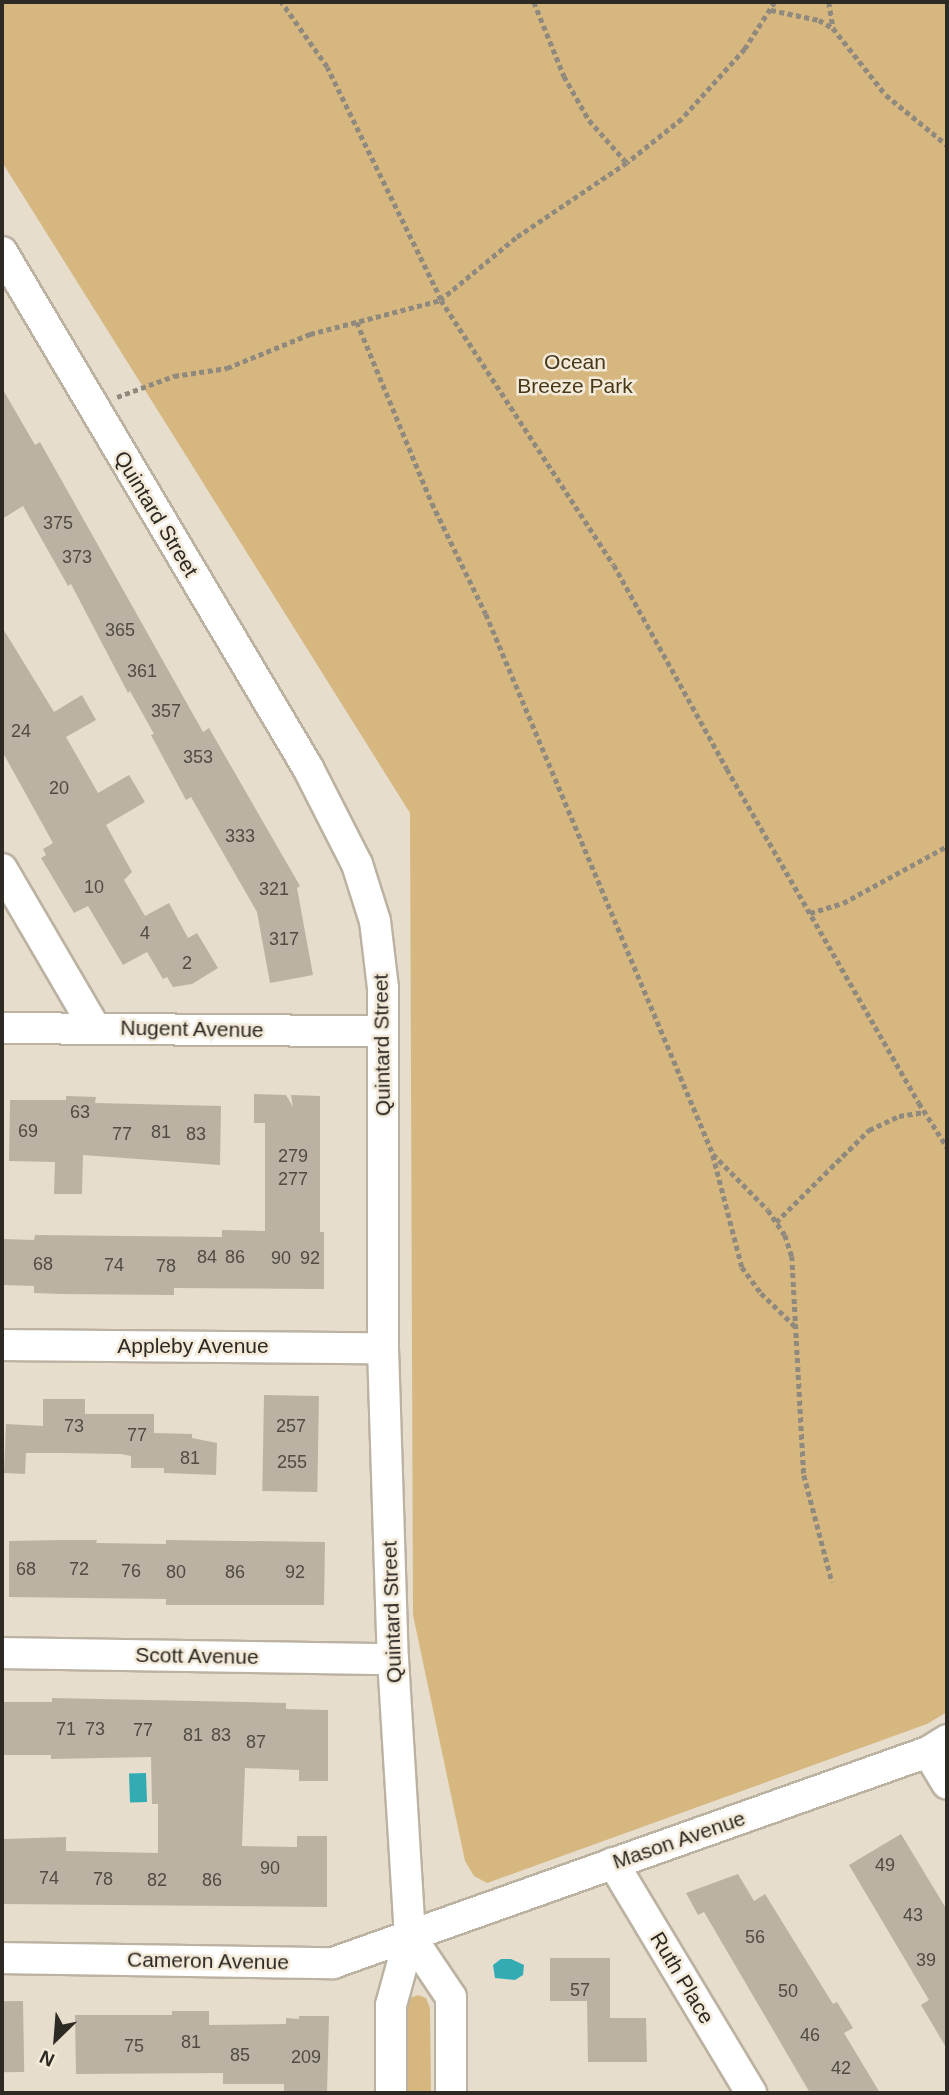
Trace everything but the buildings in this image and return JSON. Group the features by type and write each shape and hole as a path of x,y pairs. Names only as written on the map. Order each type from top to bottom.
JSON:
{"street":[{"name":"Quintard Street","path":"2,252 337,821 357,864 375,921 383,988 383,1348 393,1659 410,1936 391,2005 391,2093"},
{"path":"2,869 95,1028"},
{"name":"Nugent Avenue","path":"2,1028 383,1031"},
{"name":"Appleby Avenue","path":"2,1345 383,1348"},
{"name":"Scott Avenue","path":"2,1653 393,1659"},
{"path":"938,1746 947,1784"},
{"name":"Mason Avenue","path":"410,1936 938,1746"},
{"name":"Ruth Place","path":"613,1863 751,2093"},
{"path":"410,1936 451,1997 451,2093"},
{"name":"Cameron Avenue","path":"2,1958 333,1963 410,1936"}],"path":[{"path":"281,2 327,67 441,300 614,565 810,913 947,1146"},
{"path":"534,2 564,76 589,120 627,163"},
{"path":"91,406 174,376 227,368 310,334 441,300 516,238 627,163 682,119 745,49 775,2"},
{"path":"829,2 833,28"},
{"path":"771,10 819,20 833,28 886,95 947,145"},
{"path":"357,322 432,503 491,627 713,1154 743,1268 761,1293 796,1327"},
{"path":"810,913 843,904 947,846"},
{"path":"776,1222 869,1130 883,1122 925,1112"},
{"path":"713,1154 776,1222 785,1235 792,1256 804,1475 832,1583"}],"green space":[{"name":"Ocean Breeze Park","path":"2,2 947,2 947,1712 927,1724 487,1883 474,1876 465,1861 413,1615 410,813 2,162"},
{"path":"418,1995 426,1998 430,2008 431,2093 407,2093 406,2005 410,1998"}],"water":[{"path":"146,1773 147,1802 130,1803 129,1774"},
{"path":"501,1959 511,1959 524,1965 523,1975 515,1980 495,1978 493,1965"}]}
